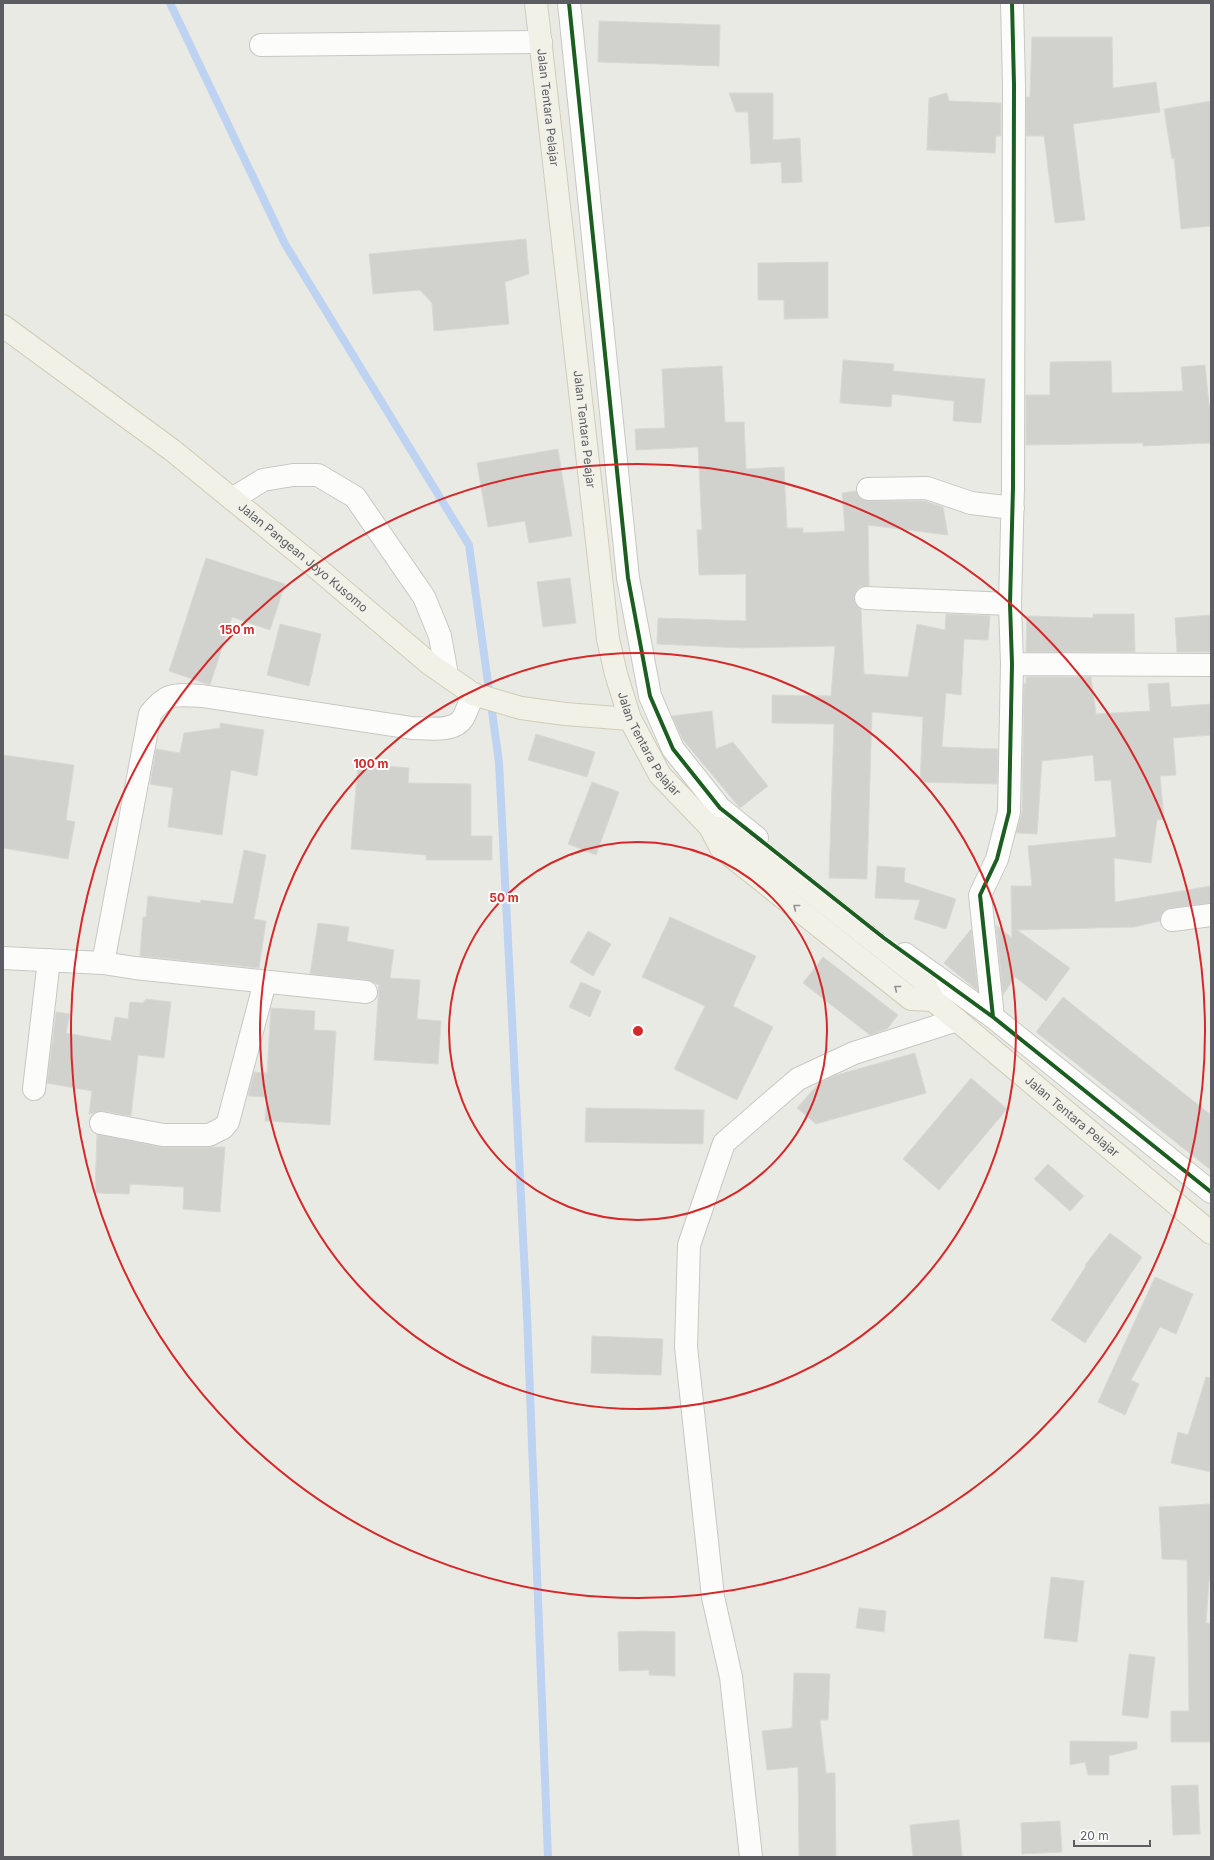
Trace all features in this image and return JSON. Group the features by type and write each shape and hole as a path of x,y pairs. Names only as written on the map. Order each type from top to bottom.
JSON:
{"main road":[{"name":"Jalan Tentara Pelajar","path":"536,3 608,639 616,674 630,719 660,775 710,827 733,830 923,980 933,1000 1211,1233"},
{"name":"Jalan Pangean Joyo Kusomo","path":"3,326 172,450 430,664 473,694 522,708 565,714 630,719"}],"street":[{"path":"569,3 628,578 650,696 673,749 720,808 884,938 993,1017 1211,1192"},
{"path":"993,1017 980,895 997,859 1009,812 1012,664 1010,604 1013,508 1014,85 1012,3"},
{"path":"261,45 541,42"},
{"path":"232,499 263,480 293,475 318,475 355,497 424,597 440,636 447,675"},
{"path":"868,489 927,488 971,503 1013,508"},
{"path":"866,598 1010,604"},
{"path":"1012,664 1211,665"},
{"path":"103,963 150,714 161,700 174,695 202,696 412,728 444,728 455,726 463,719 473,694"},
{"path":"1172,920 1211,915"},
{"path":"3,958 103,963 134,968 366,992"},
{"path":"34,1089 49,960"},
{"path":"101,1123 163,1135 209,1135 223,1128 228,1122 265,982"},
{"path":"751,1857 731,1677 713,1597 686,1347 689,1245 724,1143 798,1079 854,1053 957,1020"}],"building":[{"path":"599,21 720,25 719,66 598,62"},
{"path":"1032,37 1112,37 1113,88 1156,82 1160,112 1073,124 1085,220 1055,223 1044,136 1026,136 1026,97 1030,97"},
{"path":"729,93 773,93 773,140 800,138 802,182 782,183 781,162 751,164 748,112 736,112"},
{"path":"947,93 949,101 1001,103 1001,136 996,136 995,153 927,150 929,98"},
{"path":"1211,101 1211,226 1181,229 1174,158 1172,159 1164,109"},
{"path":"526,239 529,274 505,282 509,324 434,331 432,303 420,290 373,294 369,254"},
{"path":"828,262 828,318 784,319 784,300 758,300 758,263"},
{"path":"843,360 894,364 893,371 985,379 981,423 953,421 954,401 892,394 891,407 840,403"},
{"path":"1111,361 1112,393 1183,391 1181,367 1205,365 1209,405 1211,405 1211,443 1143,446 1143,443 1026,445 1026,395 1050,395 1050,362"},
{"path":"722,366 725,422 744,422 746,469 784,467 787,528 803,528 803,533 845,531 842,493 856,491 862,500 925,501 943,507 948,535 868,525 869,586 859,587 855,592 854,598 855,604 861,609 864,674 908,677 917,624 945,630 946,614 990,616 988,640 964,639 961,695 946,693 942,747 998,749 997,784 920,782 923,717 872,712 867,879 829,878 834,724 772,723 772,695 831,696 835,646 743,648 657,644 658,618 746,621 746,574 699,575 697,530 702,530 698,447 636,450 635,429 665,428 662,369"},
{"path":"558,449 572,536 529,543 525,521 488,527 477,463"},
{"path":"206,558 285,584 270,630 232,617 210,685 169,671"},
{"path":"570,578 576,623 543,627 537,582"},
{"path":"1093,614 1134,614 1135,652 1026,652 1027,616 1093,618"},
{"path":"1211,615 1211,652 1177,652 1175,618"},
{"path":"280,624 321,634 309,686 267,675"},
{"path":"1026,677 1091,677 1096,714 1150,711 1148,684 1169,683 1171,707 1211,704 1211,735 1173,738 1176,775 1160,776 1164,819 1157,820 1151,863 1114,858 1115,902 1211,886 1211,903 1170,908 1165,910 1161,915 1160,921 1134,927 1017,930 1070,968 1046,1001 1015,977 1003,995 996,925 1012,938 1011,886 1032,886 1028,846 1116,837 1111,780 1095,781 1093,755 1042,761 1037,834 1016,833 1022,812 1024,683 1026,684"},
{"path":"712,711 716,749 733,742 768,786 740,808 683,740 672,716"},
{"path":"220,723 264,730 257,776 231,770 222,835 168,827 173,788 150,784 156,749 180,753 184,733 220,728"},
{"path":"536,734 595,752 587,777 528,760"},
{"path":"3,755 74,765 66,820 75,822 68,859 3,848"},
{"path":"358,764 409,768 408,783 471,784 471,836 492,836 492,860 426,860 426,855 351,849"},
{"path":"592,782 619,792 596,855 568,844"},
{"path":"244,850 266,855 254,919 266,921 259,968 140,956 143,917 146,917 148,896 200,903 201,900 233,904"},
{"path":"877,866 905,868 904,882 956,899 946,929 914,919 920,900 875,898"},
{"path":"670,917 756,956 733,1006 773,1027 737,1100 674,1069 705,1006 642,977"},
{"path":"318,923 349,927 347,941 394,950 390,978 420,980 417,1019 441,1021 438,1064 374,1060 379,985 367,980 310,974"},
{"path":"971,929 978,991 944,963"},
{"path":"588,931 611,944 593,976 570,962"},
{"path":"823,957 898,1015 887,1029 870,1035 803,983"},
{"path":"581,982 601,991 590,1017 569,1007"},
{"path":"1063,997 1211,1115 1211,1170 1036,1032"},
{"path":"146,999 171,1002 164,1058 138,1055 131,1116 103,1111 89,1114 92,1091 47,1083 56,1012 70,1014 66,1033 111,1041 115,1017 128,1019 130,1002 143,1003"},
{"path":"271,1008 315,1011 314,1030 336,1031 330,1125 265,1121 267,1097 248,1096 254,1072 267,1073"},
{"path":"915,1053 926,1093 816,1124 797,1108 819,1083 833,1076"},
{"path":"971,1078 1007,1109 939,1190 903,1159"},
{"path":"586,1108 704,1110 703,1144 585,1142"},
{"path":"97,1134 161,1147 225,1147 220,1212 183,1209 184,1187 130,1184 129,1194 95,1193"},
{"path":"1048,1164 1084,1196 1070,1211 1034,1179"},
{"path":"1110,1233 1142,1257 1085,1343 1051,1320 1086,1266 1085,1265"},
{"path":"1155,1277 1193,1294 1176,1334 1160,1327 1131,1380 1139,1384 1125,1415 1098,1402"},
{"path":"592,1336 663,1339 661,1375 591,1373"},
{"path":"1206,1377 1211,1378 1211,1472 1171,1463 1178,1432 1188,1435"},
{"path":"1211,1504 1211,1580 1209,1581 1206,1623 1211,1623 1211,1742 1171,1742 1171,1711 1189,1711 1187,1560 1162,1559 1159,1507"},
{"path":"1051,1577 1084,1581 1077,1642 1044,1638"},
{"path":"859,1608 886,1611 884,1632 856,1628"},
{"path":"618,1632 675,1632 675,1676 649,1675 649,1670 619,1671"},
{"path":"1129,1654 1155,1657 1148,1718 1122,1715"},
{"path":"794,1673 830,1674 828,1720 820,1720 826,1773 835,1773 836,1857 799,1857 798,1767 767,1770 762,1731 792,1728"},
{"path":"1070,1741 1137,1742 1137,1749 1109,1756 1109,1775 1088,1775 1085,1762 1070,1765"},
{"path":"1198,1785 1200,1834 1173,1835 1171,1786"},
{"path":"959,1820 962,1857 913,1857 910,1825"},
{"path":"1060,1821 1062,1852 1022,1854 1021,1823"}],"waterway":[{"path":"170,3 285,244 469,545 499,762 527,1315 548,1857"}],"cycle path":[{"path":"569,3 628,578 650,696 673,749 720,808 884,938 993,1017 1211,1192"},
{"path":"993,1017 980,895 997,859 1009,812 1012,664 1010,604 1013,487 1014,85 1012,3"}]}
